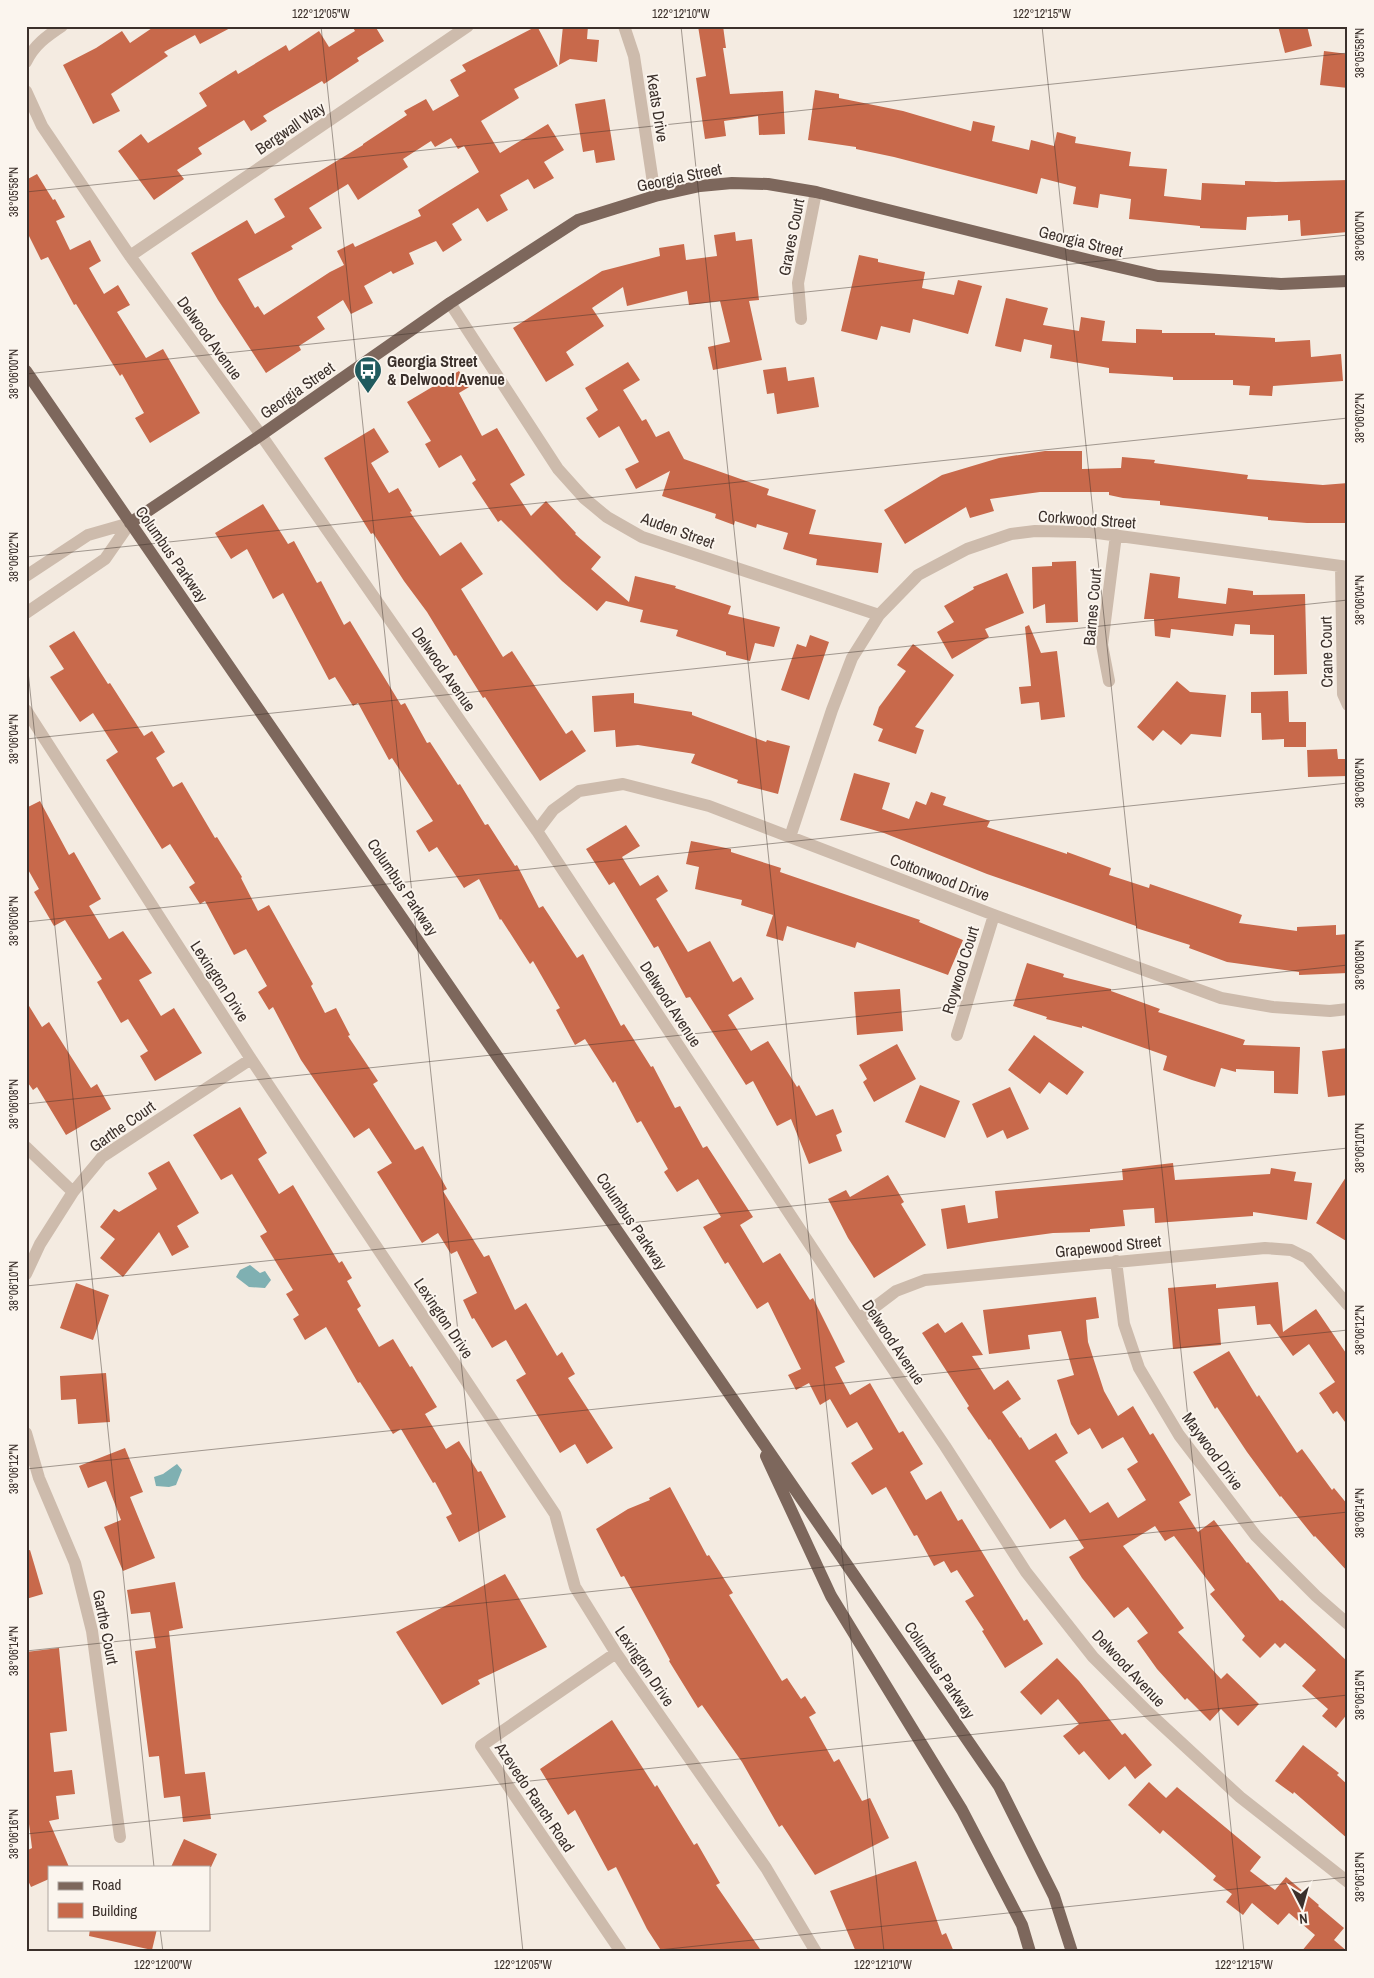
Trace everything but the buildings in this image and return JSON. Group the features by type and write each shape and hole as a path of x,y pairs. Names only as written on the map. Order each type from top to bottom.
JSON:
{"main road":[{"name":"Georgia Street","path":"130,523 261,435 450,303 578,220 655,196 700,186 732,182 768,184 816,192 1158,276 1281,284 1348,281"},
{"name":"Columbus Parkway","path":"26,371 322,798 999,1786 1054,1896 1072,1952"},
{"name":"Columbus Parkway","path":"750,1423 831,1596 962,1810 1022,1925 1030,1952"}],"street":[{"path":"26,62 31,52 44,38 62,26"},
{"name":"Bergwall Way","path":"130,256 468,26"},
{"name":"Keats Drive","path":"624,26 634,56 655,196"},
{"name":"Delwood Avenue","path":"26,91 42,126 130,256 261,435 537,831 945,1446 1026,1572 1094,1657 1148,1712 1240,1797 1348,1882"},
{"name":"Graves Court","path":"801,319 798,283 816,192"},
{"name":"Auden Street","path":"450,303 558,469 584,498 607,518 642,538 879,615"},
{"name":"Georgia Street","path":"26,576 88,535 130,523"},
{"name":"Georgia Street","path":"26,613 105,559 130,523"},
{"name":"Corkwood Street","path":"790,837 832,710 852,658 879,615 918,575 976,546 1011,534 1035,531 1116,535 1344,567"},
{"name":"Barnes Court","path":"1109,681 1102,645 1116,535"},
{"name":"Crane Court","path":"1344,567 1343,694 1348,705"},
{"name":"Lexington Drive","path":"26,710 251,1059 555,1514 575,1587 616,1653 766,1868 816,1952"},
{"name":"Cottonwood Drive","path":"537,831 553,810 579,791 623,784 709,806 994,915 1221,998 1273,1007 1330,1011 1348,1009"},
{"name":"Roywood Court","path":"957,1035 994,915"},
{"name":"Garthe Court","path":"26,1274 40,1244 72,1192 102,1157 251,1059"},
{"path":"26,1147 72,1192"},
{"name":"Grapewood Street","path":"859,1319 896,1291 926,1280 1265,1248 1291,1250 1307,1258 1348,1305"},
{"name":"Maywood Drive","path":"1116,1261 1124,1324 1139,1368 1179,1435 1256,1536 1316,1596 1348,1624"},
{"name":"Garthe Court","path":"26,1433 39,1478 75,1563 92,1631 120,1837"},
{"name":"Azevedo Ranch Road","path":"616,1653 481,1746 621,1952"}],"water":[{"path":"250,1265 260,1273 265,1271 271,1280 265,1288 249,1287 236,1277 240,1270"},
{"path":"177,1464 182,1470 176,1485 169,1487 156,1486 154,1477 163,1474"}],"place":[{"name":"Georgia Street & Delwood Avenue","path":"368,394"}]}
